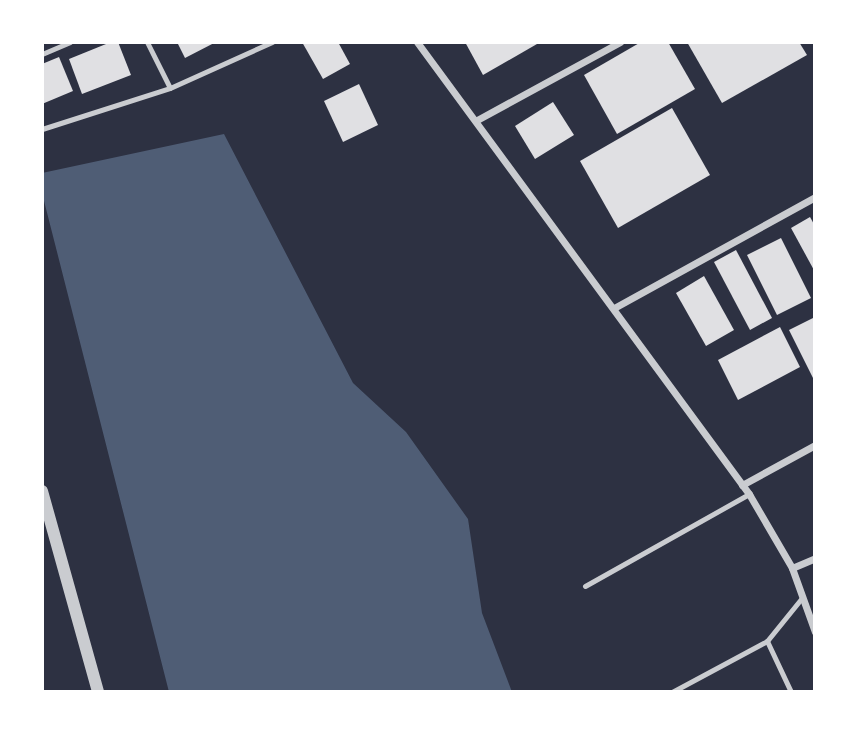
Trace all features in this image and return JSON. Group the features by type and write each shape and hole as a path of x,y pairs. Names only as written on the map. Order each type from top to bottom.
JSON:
{"street":[{"path":"417,42 477,120 749,495 792,569 815,632"},
{"path":"477,120 621,42"},
{"path":"614,308 815,197"},
{"path":"742,485 815,445"},
{"path":"42,491 98,692"},
{"path":"792,569 815,558"}],"lane":[{"path":"42,54 69,42"},
{"path":"148,42 170,88"},
{"path":"42,129 170,88 272,42"},
{"path":"584,586 749,495"},
{"path":"672,692 767,641 801,599"},
{"path":"767,641 791,692"}],"water":[{"path":"224,134 353,383 406,432 468,519 482,613 512,692 169,692 42,193 42,173"}],"building":[{"path":"111,42 118,42 131,75 82,94 69,59"},
{"path":"177,42 216,42 185,58"},
{"path":"302,42 338,42 350,64 323,79"},
{"path":"465,42 536,42 537,44 483,75"},
{"path":"641,42 668,42 695,89 617,134 584,75"},
{"path":"687,42 799,42 807,55 722,103"},
{"path":"59,57 73,91 42,104 42,64"},
{"path":"359,84 378,125 343,142 324,101"},
{"path":"553,102 574,135 535,159 515,126"},
{"path":"672,108 710,175 618,228 580,161"},
{"path":"810,217 815,226 815,272 791,228"},
{"path":"781,238 811,298 777,315 747,255"},
{"path":"736,250 772,318 750,330 714,262"},
{"path":"704,276 734,330 706,346 676,293"},
{"path":"815,317 815,382 789,330"},
{"path":"780,327 800,367 738,400 718,360"}]}
